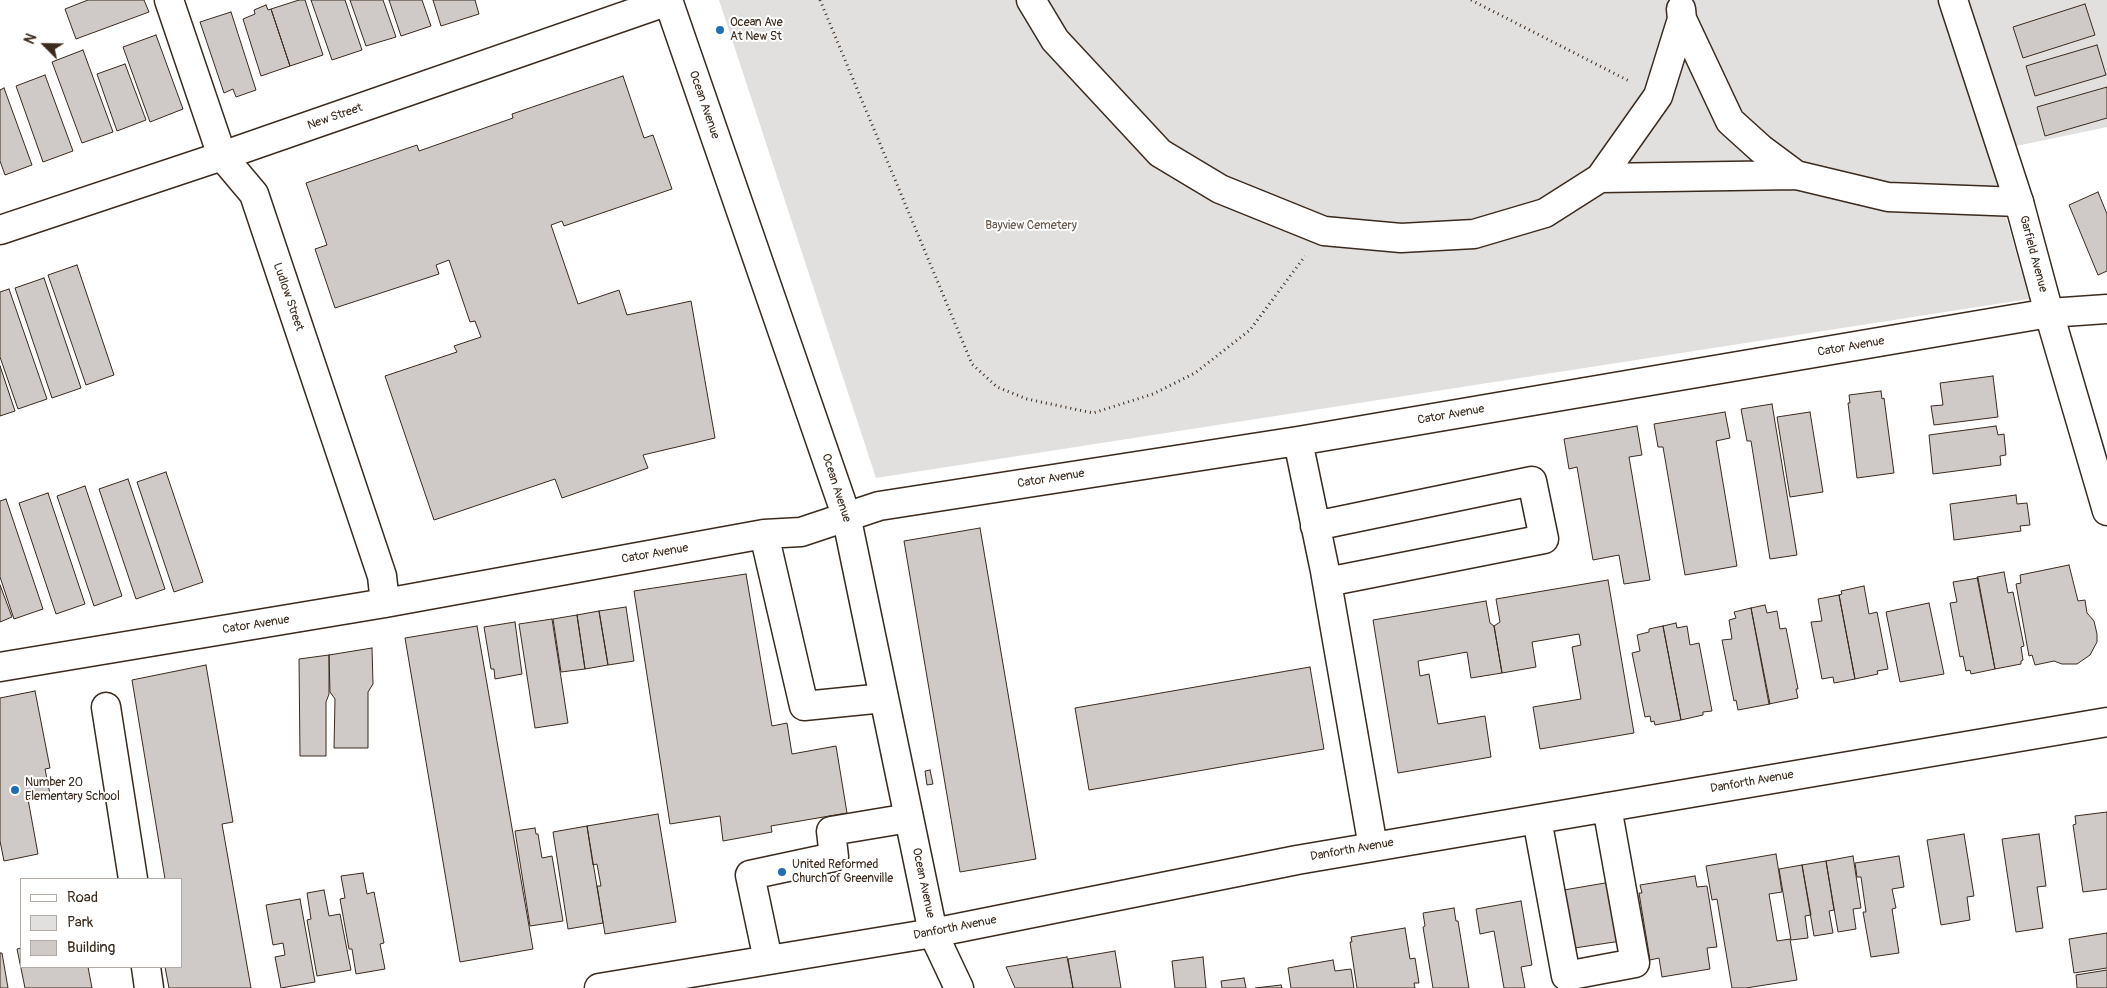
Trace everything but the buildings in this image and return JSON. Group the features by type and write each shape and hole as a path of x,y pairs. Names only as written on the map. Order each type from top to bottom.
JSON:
{"street":[{"name":"Ludlow Street","path":"169,0 222,156 254,194 382,576 385,604"},
{"path":"1031,0 1055,40 1160,153 1220,189 1324,231 1401,238 1474,234 1545,213 1600,178 1658,96 1681,9"},
{"name":"Garfield Avenue","path":"1953,0 2019,202 2049,313 2107,511"},
{"name":"New Street","path":"0,230 222,156 668,1"},
{"name":"Ocean Avenue","path":"668,1 846,515 933,933 958,988"},
{"path":"1681,9 1730,121 1761,149 1796,175"},
{"path":"1600,178 1796,175 1888,197 2019,202"},
{"name":"Cator Avenue","path":"0,667 385,604 764,534 801,532 846,515 879,506 1298,441 2049,313 2107,309"},
{"path":"1298,441 1327,582 1373,847"},
{"path":"1315,526 1532,480 1544,539 1327,582"},
{"path":"764,534 804,706 884,698"},
{"path":"106,707 133,878"},
{"name":"Danforth Avenue","path":"600,988 933,933 1297,860 2107,722"},
{"path":"1537,819 1566,976 1635,963 1606,807"},
{"path":"768,960 750,875 834,857 831,831 909,818"},
{"path":"146,968 149,988"}],"path":[{"path":"820,0 972,364 997,387 1027,399 1093,412 1152,394 1195,374 1250,330 1324,231"},
{"path":"1471,0 1658,96"}],"green space":[{"name":"Bayview Cemetery","path":"719,0 2107,0 2107,127 1988,152 2029,299 876,478"}],"place":[{"name":"Ocean Ave At New St","path":"720,30"},
{"name":"Number 20 Elementary School","path":"15,790"},
{"name":"United Reformed Church of Greenville","path":"782,872"}]}
